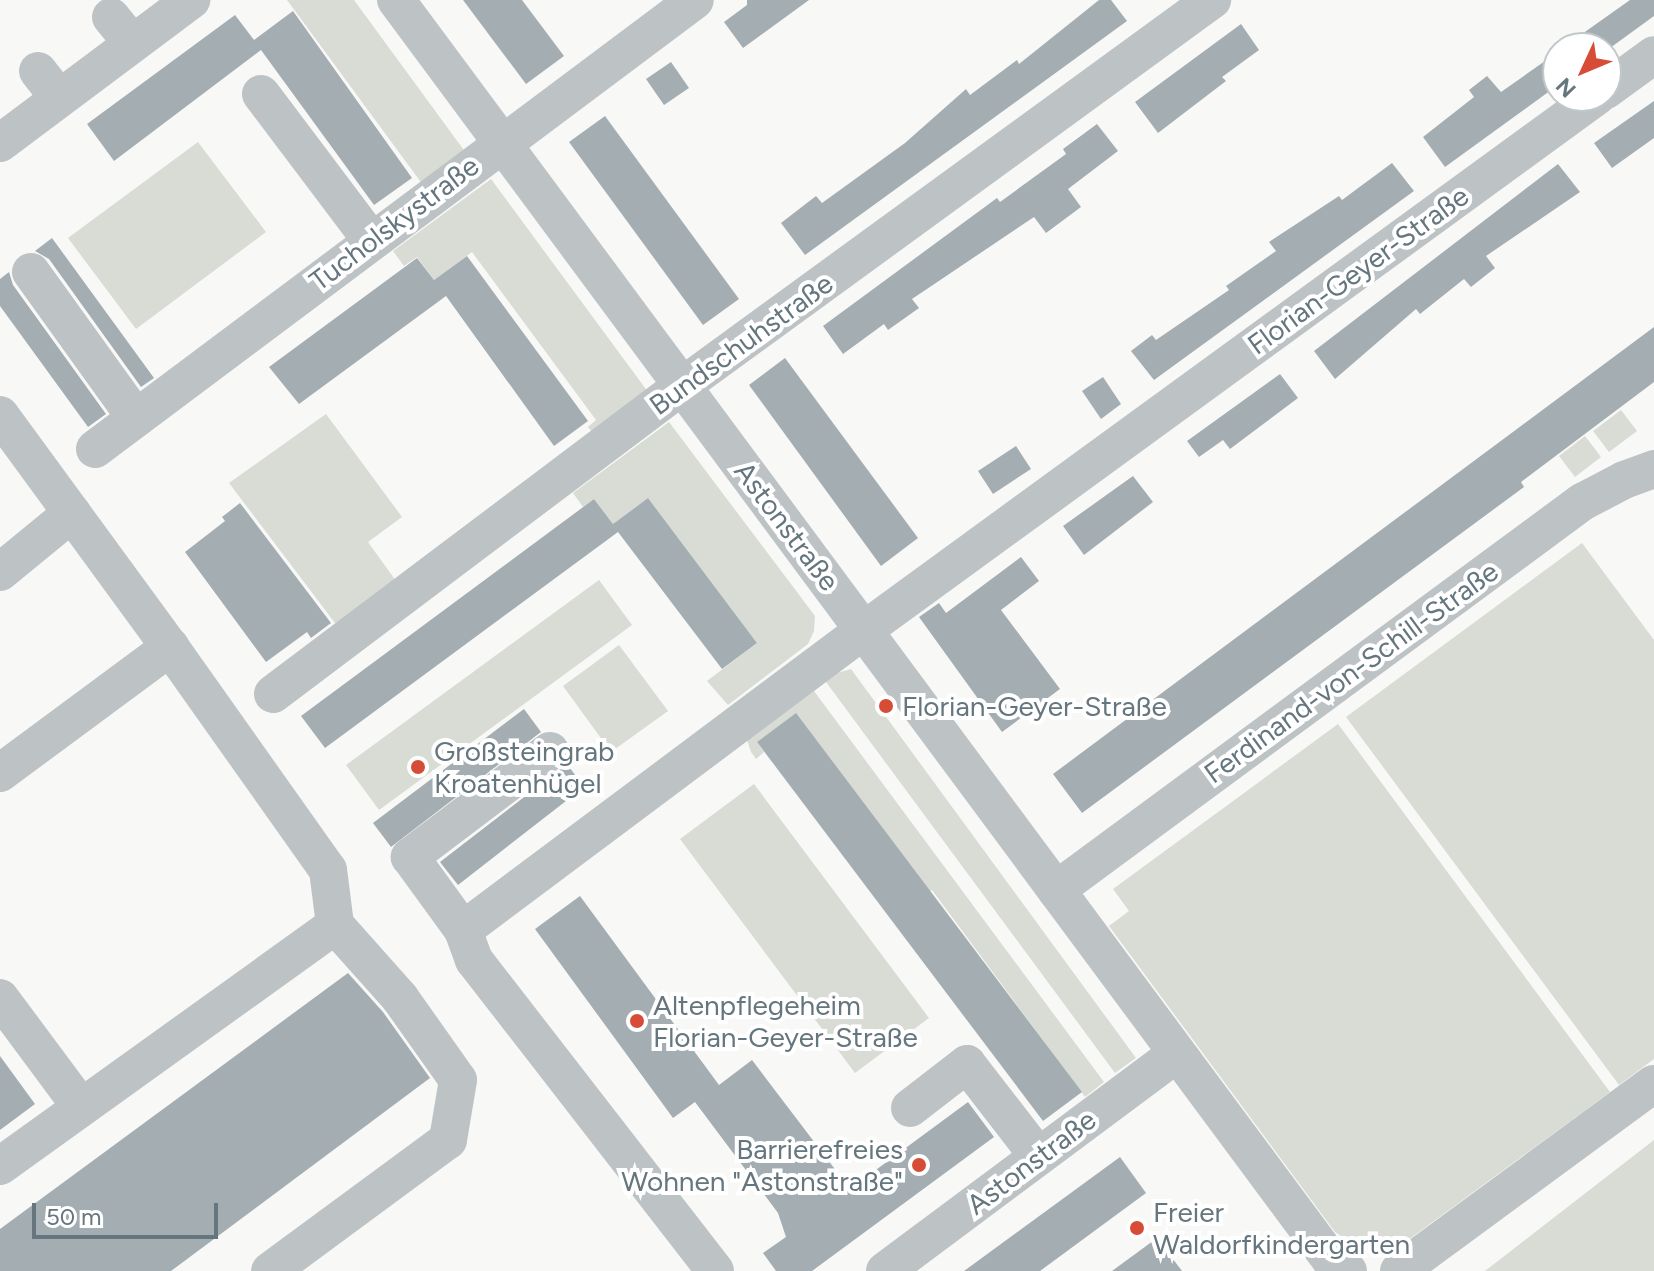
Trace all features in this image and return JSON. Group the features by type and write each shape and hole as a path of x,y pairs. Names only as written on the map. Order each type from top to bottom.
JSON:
{"street":[{"name":"Astonstraße","path":"396,0 1333,1263 1348,1271"},
{"name":"Tucholskystraße","path":"95,449 501,142 695,0"},
{"name":"Bundschuhstraße","path":"273,694 682,386 1212,0"},
{"path":"0,143 48,84 122,30 178,4"},
{"path":"1622,78 1654,55"},
{"path":"261,94 371,240"},
{"name":"Florian-Geyer-Straße","path":"463,930 864,630 1575,112"},
{"path":"31,272 136,418"},
{"path":"0,415 328,870 335,925 400,998 458,1080 448,1140 270,1271"},
{"name":"Ferdinand-von-Schill-Straße","path":"1056,890 1582,502 1624,480 1654,469"},
{"path":"0,572 72,513"},
{"path":"0,773 170,647"},
{"path":"550,751 410,857 463,930 474,960 715,1271"},
{"path":"0,1166 335,925"},
{"path":"0,998 81,1107"},
{"name":"Astonstraße","path":"885,1271 1177,1053"},
{"path":"910,1108 967,1064 1038,1156"},
{"path":"1399,1271 1654,1084"}],"shaded area":[{"path":"287,0 354,0 466,153 423,185"},
{"path":"198,142 266,232 136,329 68,238"},
{"path":"491,179 651,396 596,437 588,427 596,420 472,252 434,280 417,257 404,266 393,251"},
{"path":"1621,410 1637,431 1609,452 1593,431"},
{"path":"326,414 402,517 368,542 396,581 338,627 229,483"},
{"path":"669,422 815,616 814,631 808,644 728,705 707,681 757,643 648,498 613,524 594,499 583,507 573,493"},
{"path":"1585,436 1601,457 1575,477 1559,456"},
{"path":"1582,543 1654,640 1654,1059 1619,1085 1346,717"},
{"path":"599,580 632,625 379,810 346,765"},
{"path":"619,645 668,711 611,752 563,686"},
{"path":"851,669 1136,1058 1115,1073 826,682 837,673"},
{"path":"814,691 1104,1082 1085,1097 932,890 929,892 795,714 757,742 764,752 756,759 751,752 747,740"},
{"path":"1338,724 1610,1092 1404,1243 1385,1251 1359,1248 1335,1232 1109,926 1129,911 1113,889"},
{"path":"754,784 929,1018 855,1073 680,839"},
{"path":"1654,1140 1654,1271 1485,1271"}],"building":[{"path":"463,0 522,0 564,56 526,84"},
{"path":"747,0 809,0 743,48 724,22 747,5"},
{"path":"1099,0 1111,0 1127,21 805,255 781,223 816,196 822,203 905,143 966,89 970,95 1017,60 1019,64"},
{"path":"1630,0 1654,0 1654,16 1622,39 1622,32 1585,32"},
{"path":"293,11 412,178 374,205 261,50 114,161 87,124 235,15 254,40"},
{"path":"1241,24 1259,50 1222,77 1226,81 1158,133 1135,102"},
{"path":"671,62 689,88 664,105 646,79"},
{"path":"1542,63 1542,97 1445,167 1423,137 1474,97 1469,90 1487,76 1501,92"},
{"path":"1654,101 1654,138 1612,168 1594,143"},
{"path":"605,116 739,299 703,325 569,142"},
{"path":"1097,124 1118,151 1068,189 1081,207 1046,233 1034,217 912,299 919,308 888,330 884,324 843,354 823,326 997,198 1000,202 1066,154 1063,149"},
{"path":"1392,163 1414,191 1154,380 1131,351 1152,335 1156,340 1229,290 1226,286 1276,251 1269,242 1339,196 1342,200"},
{"path":"1558,164 1580,192 1486,256 1495,268 1471,287 1464,279 1420,314 1416,309 1335,379 1314,351"},
{"path":"52,238 154,378 141,387 49,259 35,251"},
{"path":"467,256 588,421 554,446 446,296 299,404 269,367 417,258 434,280"},
{"path":"9,272 13,285 106,414 88,427 0,306 0,279"},
{"path":"1654,327 1654,382 1521,482 1524,487 1082,813 1053,774"},
{"path":"785,358 918,538 881,566 749,385"},
{"path":"1280,374 1298,398 1230,449 1223,440 1199,457 1187,441"},
{"path":"1103,377 1121,404 1101,419 1082,391"},
{"path":"1016,446 1031,469 993,494 978,471"},
{"path":"1133,476 1153,502 1084,555 1063,526"},
{"path":"648,498 757,643 722,669 618,532 325,748 301,716 594,499 613,524"},
{"path":"240,503 331,623 311,638 307,632 266,662 185,552 225,521 222,517"},
{"path":"1021,557 1039,581 1001,610 1060,689 1002,732 919,617 939,603 946,613"},
{"path":"524,709 541,732 391,847 373,823"},
{"path":"796,713 1082,1092 1043,1121 757,742"},
{"path":"567,764 584,787 458,885 440,862"},
{"path":"580,896 719,1085 752,1060 850,1189 968,1102 994,1137 812,1271 776,1271 763,1253 786,1237 778,1213 695,1102 673,1118 535,929"},
{"path":"348,973 383,1012 430,1078 171,1271 0,1271 0,1229"},
{"path":"0,1056 35,1104 0,1130"},
{"path":"1120,1157 1146,1193 1040,1271 964,1271"},
{"path":"1157,1238 1182,1271 1112,1271"}],"place":[{"name":"Florian-Geyer-Straße","path":"886,706"},
{"name":"Großsteingrab Kroatenhügel","path":"418,767"},
{"name":"Altenpflegeheim Florian-Geyer-Straße","path":"637,1021"},
{"name":"Barrierefreies Wohnen \"Astonstraße\"","path":"919,1165"},
{"name":"Freier Waldorfkindergarten","path":"1137,1228"}]}
